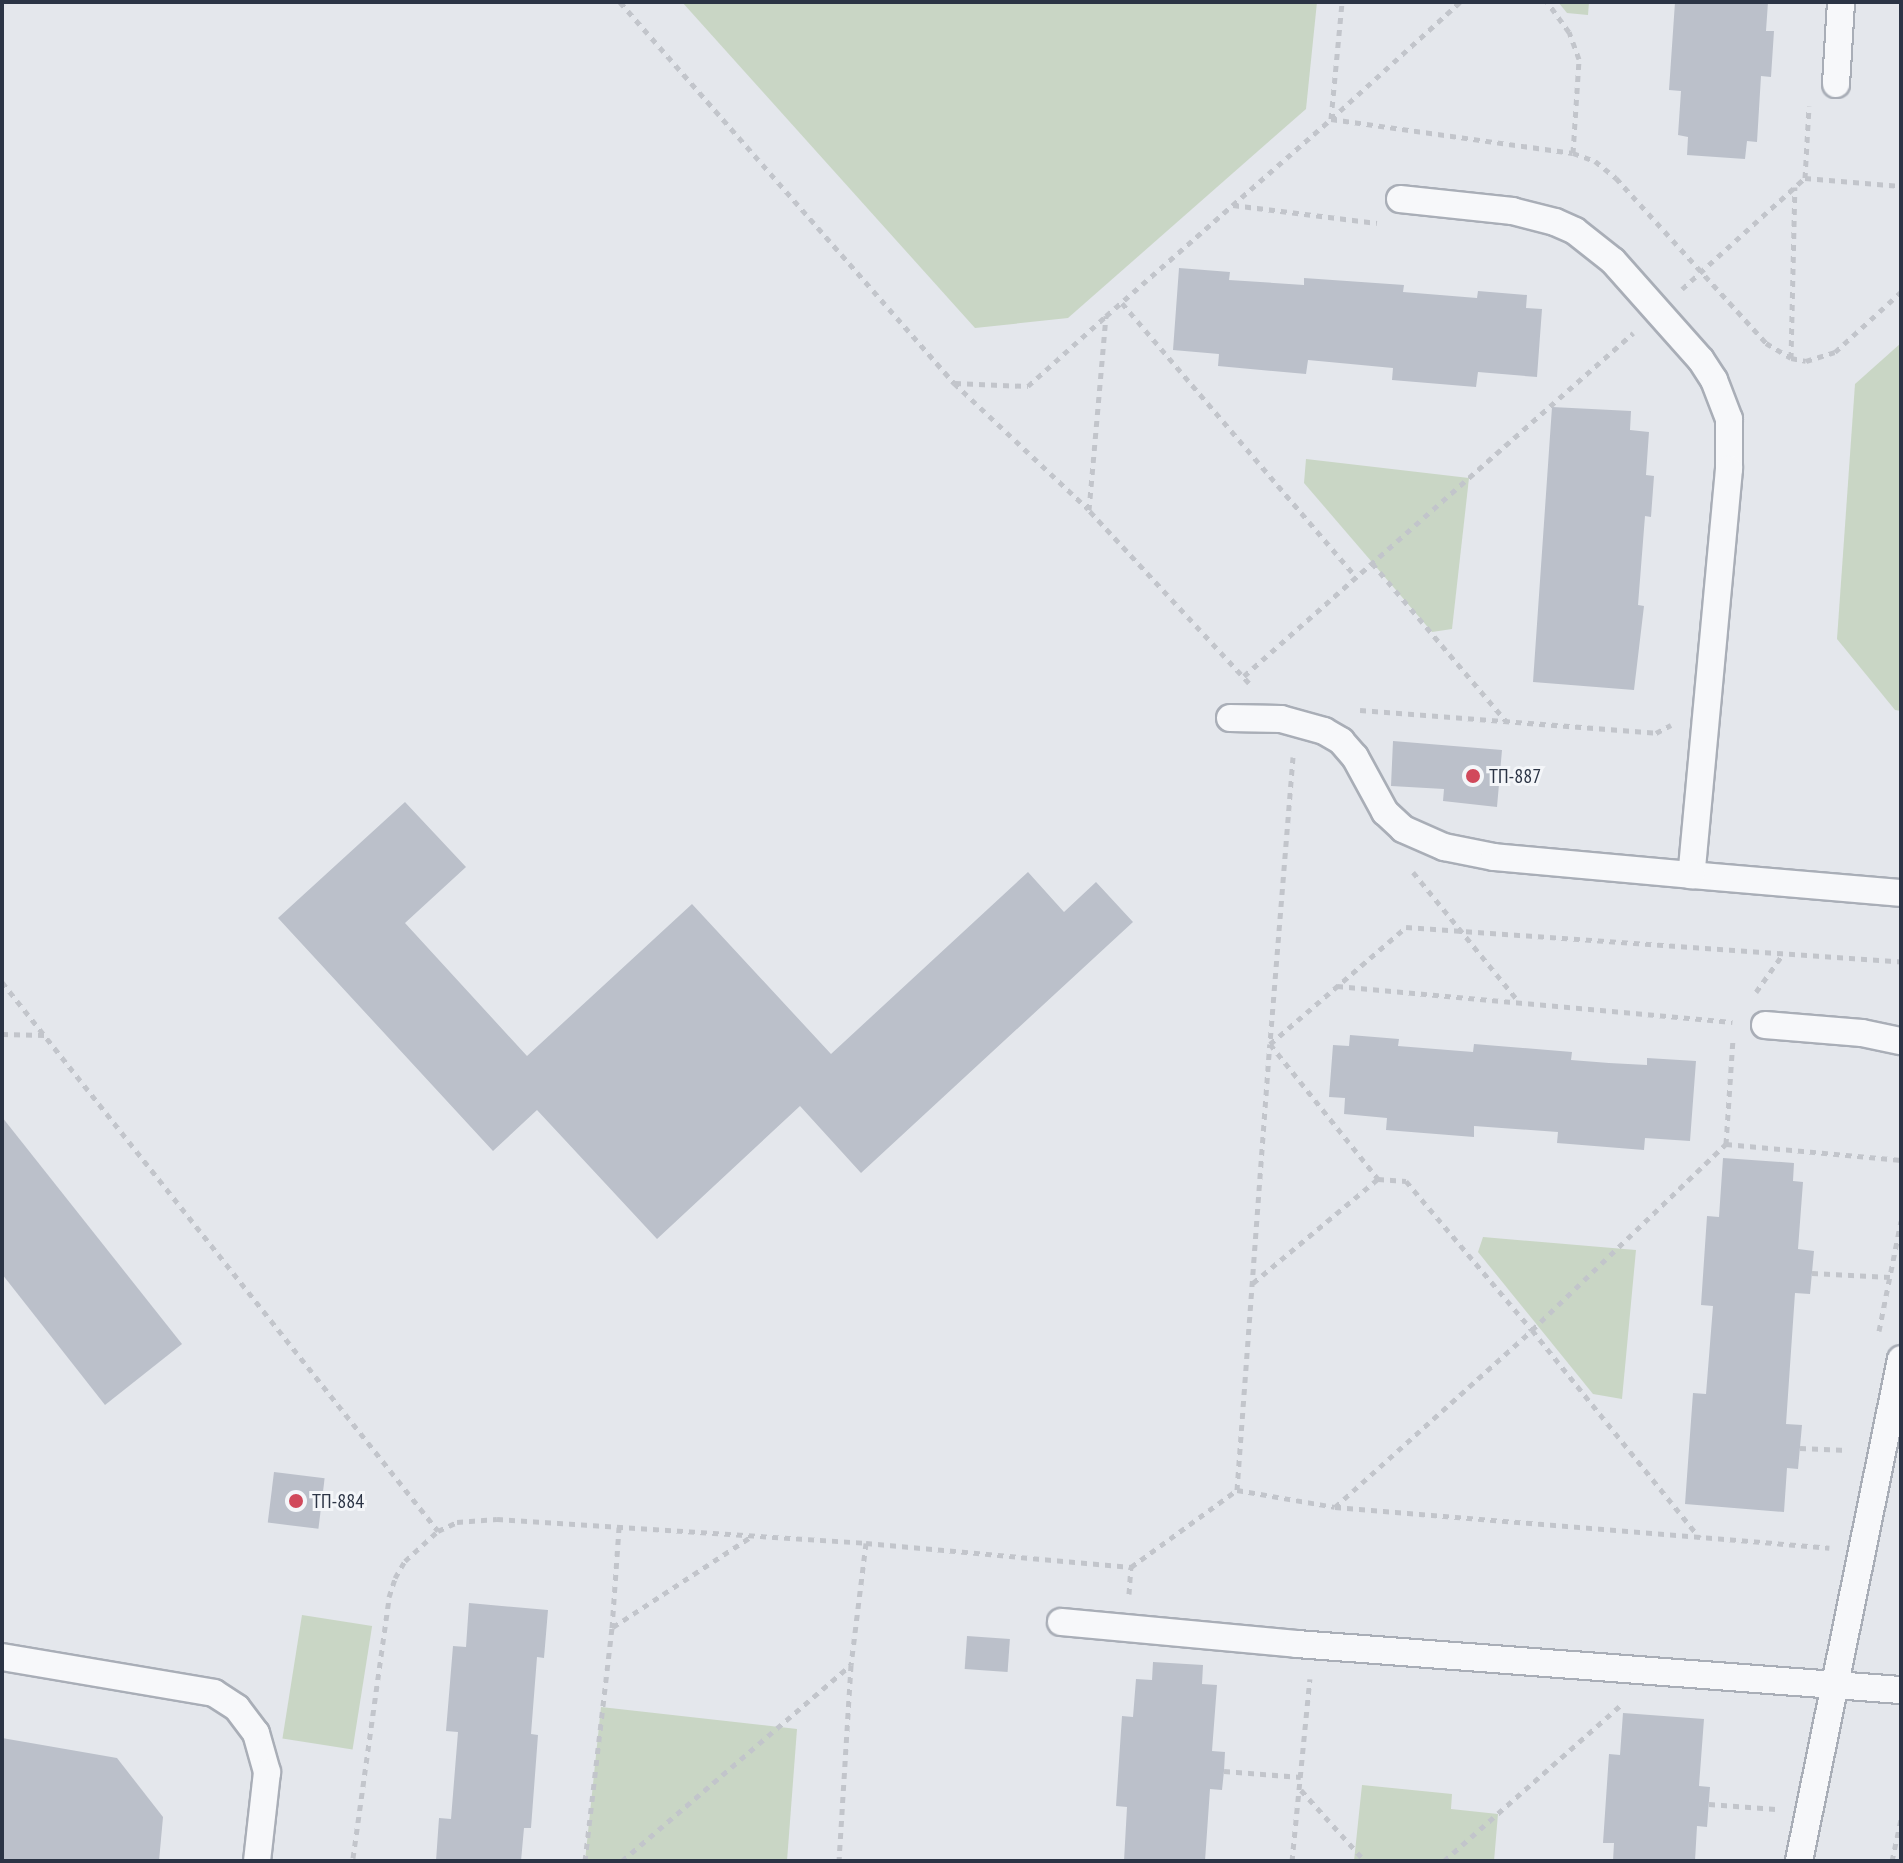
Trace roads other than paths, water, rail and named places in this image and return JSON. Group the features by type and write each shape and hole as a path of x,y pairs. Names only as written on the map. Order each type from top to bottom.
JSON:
{"lane":[{"path":"1836,84 1841,2"},
{"path":"1400,199 1512,211 1555,222 1575,231 1613,261 1658,310 1714,380 1729,419 1731,442 1691,875"},
{"path":"1230,718 1305,723 1341,741 1355,757 1385,812 1403,829 1423,839 1494,857 1901,893"},
{"path":"1765,1025 1862,1033 1901,1041"},
{"path":"1799,1861 1901,1359"},
{"path":"1061,1622 1297,1644 1901,1690"},
{"path":"2,1657 214,1693 237,1708 256,1733 267,1772 257,1861"}],"place":[{"name":"ТП-887","path":"1473,776"},
{"name":"ТП-884","path":"296,1501"}]}
